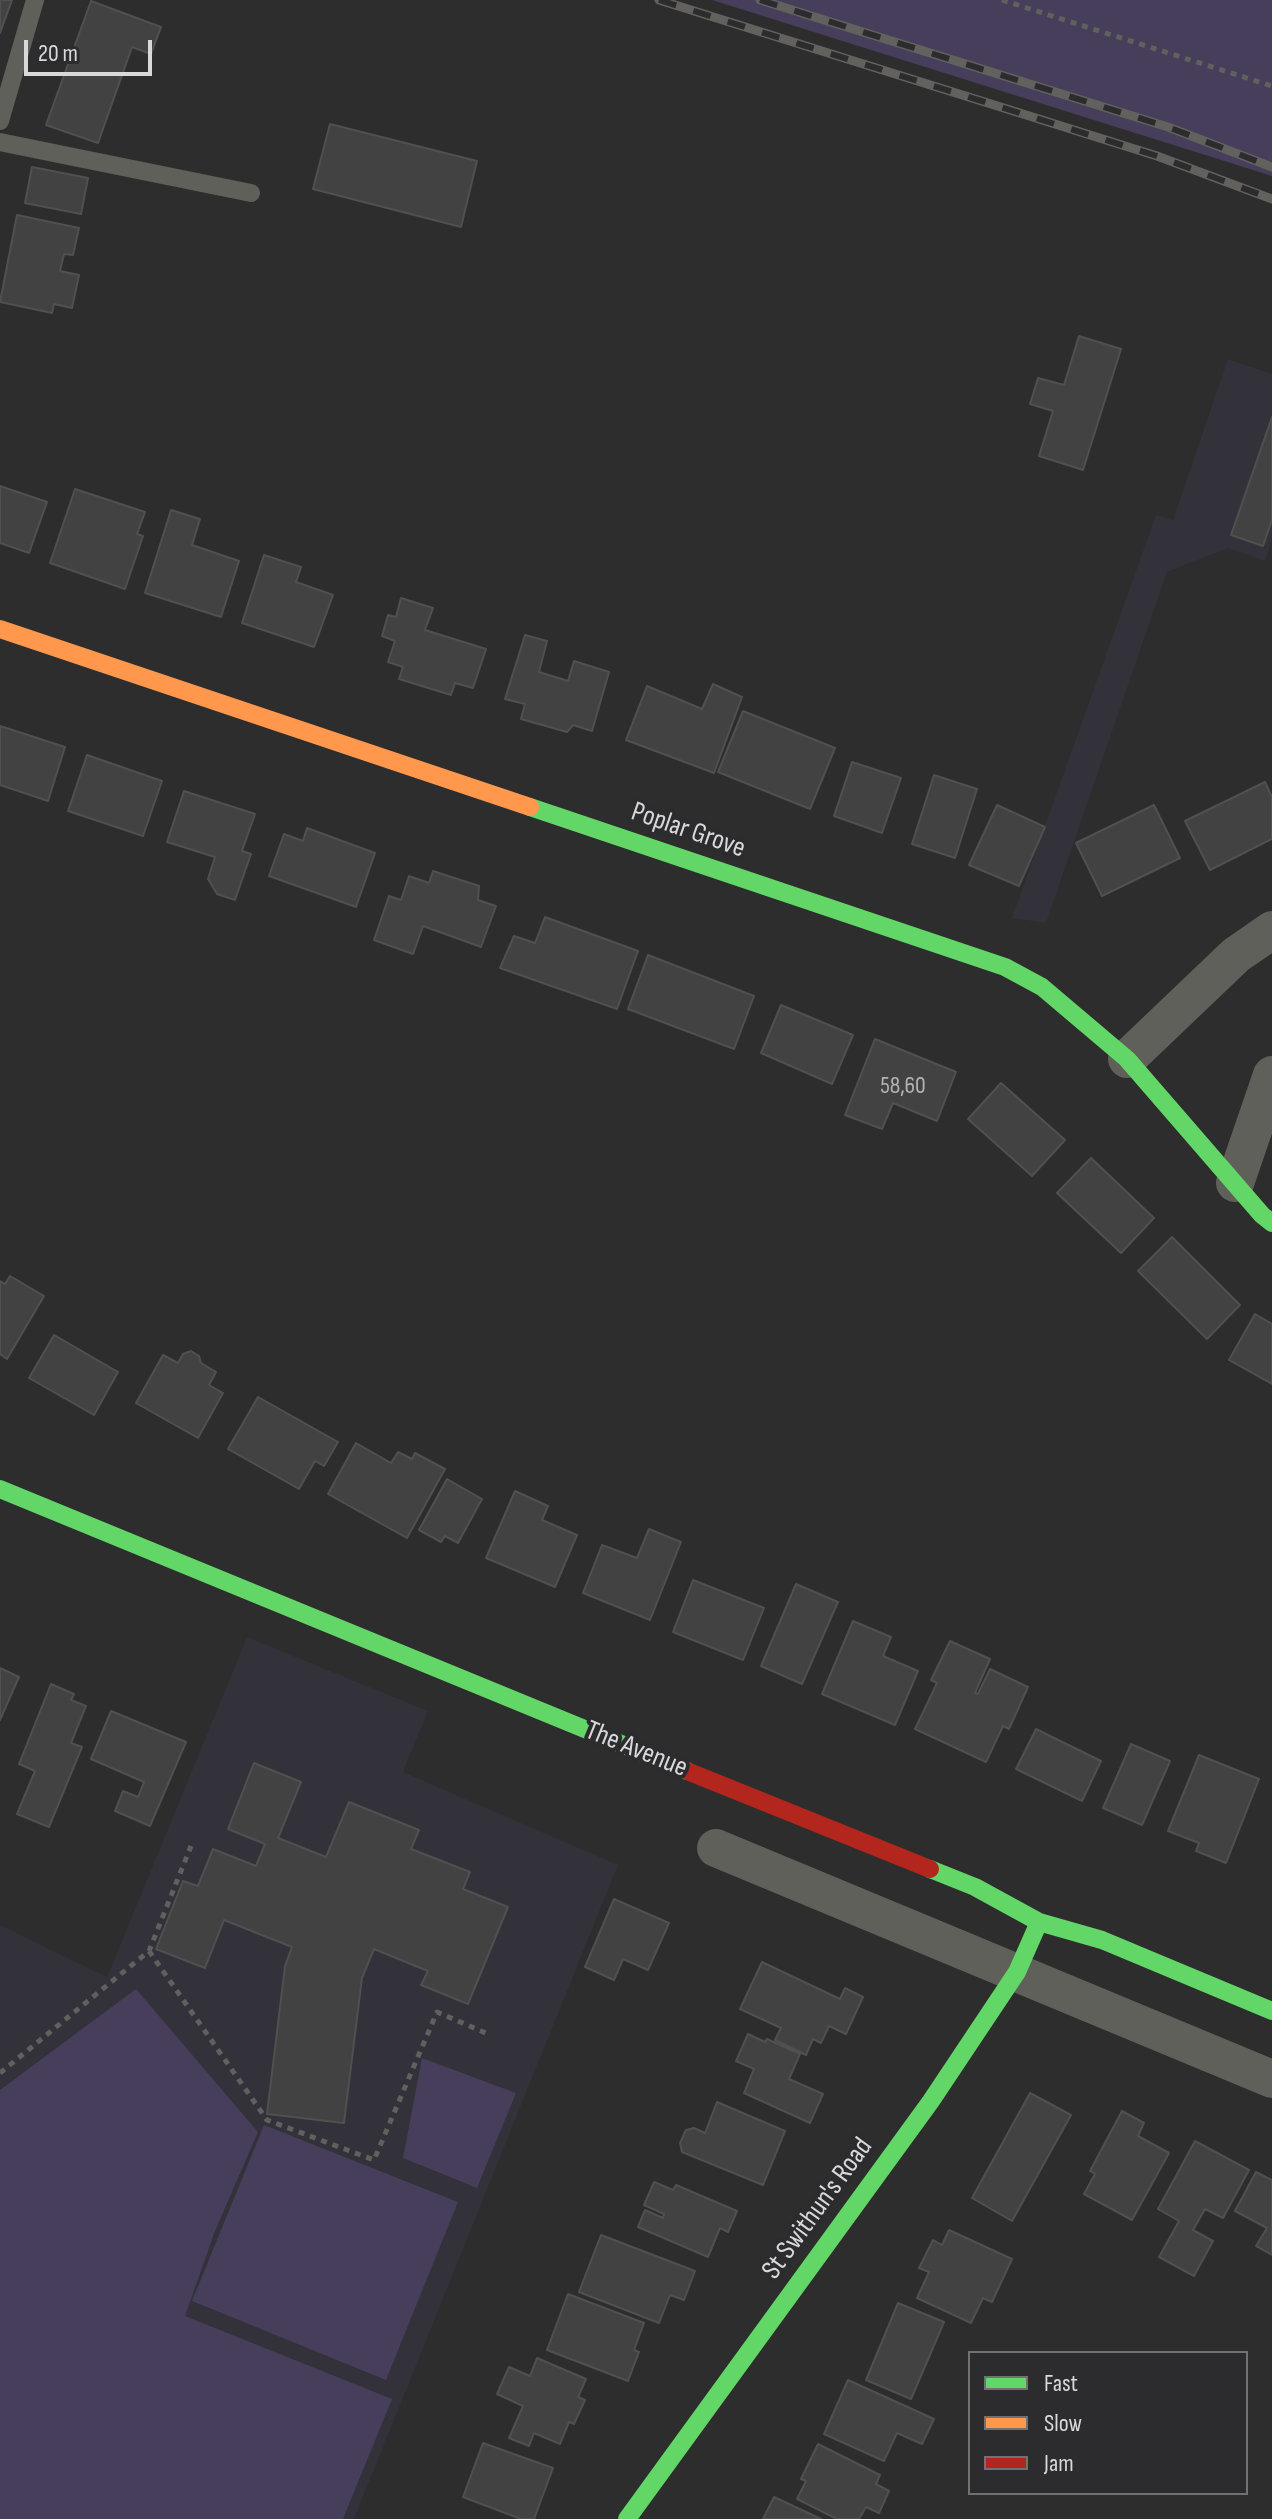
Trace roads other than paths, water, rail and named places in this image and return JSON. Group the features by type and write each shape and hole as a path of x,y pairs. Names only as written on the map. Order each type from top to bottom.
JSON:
{"street":[{"name":"Poplar Grove","path":"0,629 1005,967 1042,987 1127,1059 1272,1223"},
{"path":"1127,1059 1236,955 1272,930"},
{"path":"1235,1183 1272,1075"},
{"name":"The Avenue","path":"0,1489 975,1887 1039,1922 1102,1940 1272,2011"},
{"path":"716,1848 1272,2079"},
{"name":"St Swithun's Road","path":"627,2519 931,2101 1017,1972 1039,1922"}],"lane":[{"path":"0,121 35,0"},
{"path":"0,142 251,193"}],"railway":[{"path":"659,0 1157,156 1272,199"},
{"path":"760,0 1168,127 1272,167"}]}
